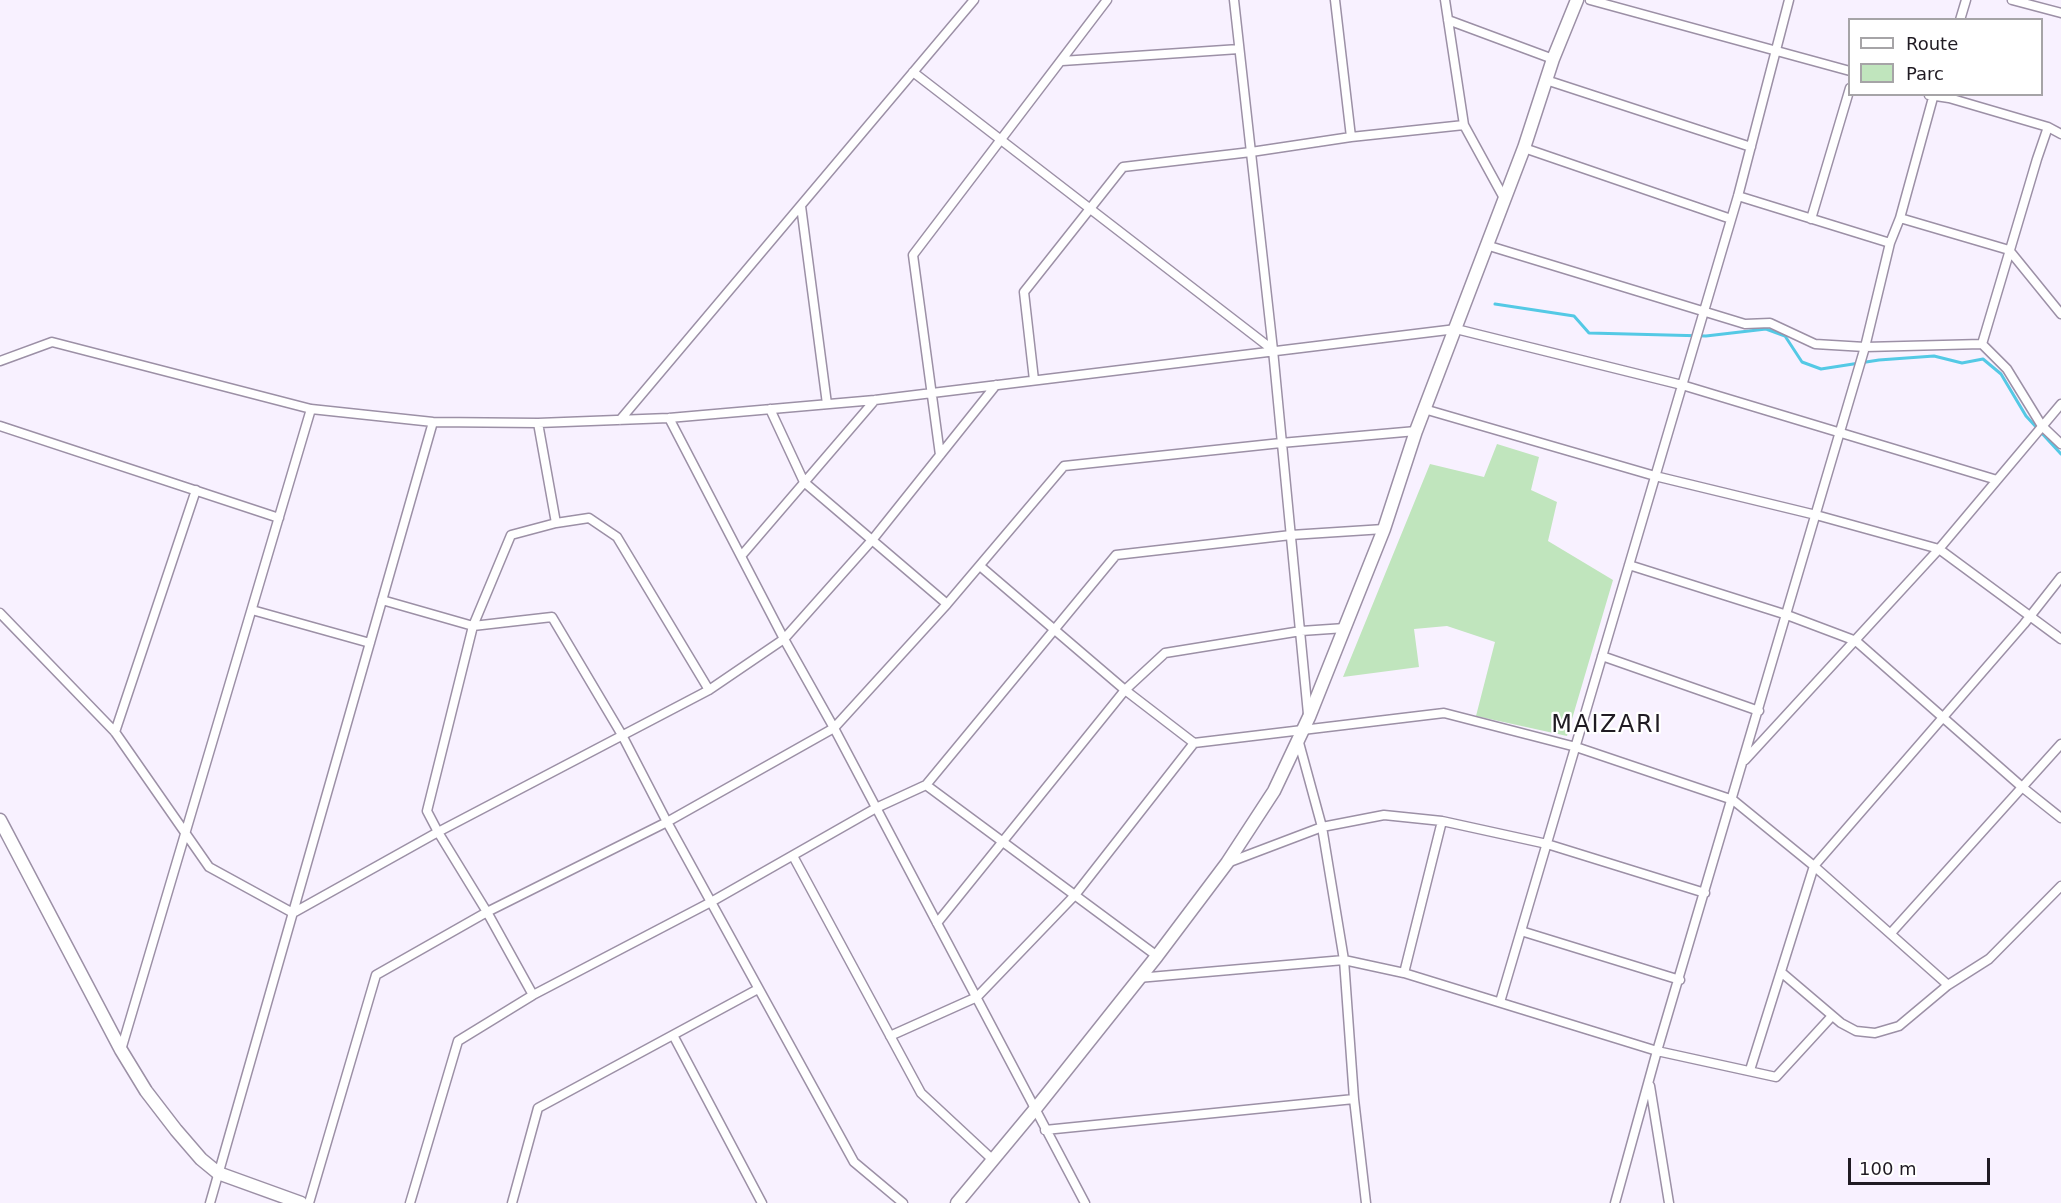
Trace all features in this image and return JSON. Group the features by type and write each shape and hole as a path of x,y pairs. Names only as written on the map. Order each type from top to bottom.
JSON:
{"main road":[{"path":"957,1203 1157,956 1227,863 1274,791 1345,628 1384,529 1424,409 1524,148 1553,60 1577,0"},
{"path":"0,820 121,1050 146,1091 176,1130 201,1159 218,1173 301,1203"}],"street":[{"path":"620,420 974,0"},
{"path":"940,455 913,255 1107,0"},
{"path":"1234,0 1302,631 1303,728 1323,827 1344,960 1354,1099 1366,1203"},
{"path":"1335,0 1351,137"},
{"path":"1445,0 1464,125 1504,198"},
{"path":"1590,0 1848,70"},
{"path":"1500,1002 1738,196 1789,0"},
{"path":"1961,18 1966,0"},
{"path":"2012,0 2061,13"},
{"path":"1448,20 1553,60"},
{"path":"1062,62 1239,49"},
{"path":"913,72 1273,350"},
{"path":"1546,80 1751,147"},
{"path":"1810,219 1848,95"},
{"path":"1614,1203 1865,347 1890,243 1900,218 1932,96"},
{"path":"1938,96 2049,127 2061,134"},
{"path":"1034,380 1024,292 1123,167 1251,152 1351,137 1464,125"},
{"path":"1982,344 2009,250 2049,127"},
{"path":"1524,148 1731,219"},
{"path":"1738,196 1890,243"},
{"path":"801,206 827,404"},
{"path":"1900,218 2009,250 2061,314"},
{"path":"1486,245 1745,324 1770,323 1815,344 1865,347 1982,344 2007,369 2042,426 2061,444"},
{"path":"0,361 52,342 311,408 433,422 538,423 669,418 875,400 1456,329 1682,386 1996,480"},
{"path":"293,913 438,832 709,690 784,639 873,539 996,385"},
{"path":"742,555 875,400"},
{"path":"1744,762 1939,549 2061,404"},
{"path":"121,1050 311,408"},
{"path":"770,409 804,482 947,604"},
{"path":"1424,409 1655,476 1816,514 1939,549 2061,639"},
{"path":"669,418 784,639 834,728 1085,1203"},
{"path":"210,1203 433,422"},
{"path":"538,423 556,523"},
{"path":"0,426 279,518"},
{"path":"309,1203 376,975 487,912 667,822 834,728 947,604 1064,466 1416,431"},
{"path":"115,732 196,490"},
{"path":"533,995 427,811 473,626 511,535 556,523 589,519 617,537 709,690"},
{"path":"410,1203 458,1041 533,995 711,902 876,808 926,785 1116,555 1291,535 1384,529"},
{"path":"1629,565 1787,615 1856,641 1942,718 2061,818"},
{"path":"980,566 1053,631 1194,743"},
{"path":"1750,1070 1814,866 2030,617 2061,577"},
{"path":"382,600 473,626 552,617 622,735 667,822 854,1162 903,1203"},
{"path":"252,610 370,643"},
{"path":"0,613 115,732 209,867 293,913"},
{"path":"937,922 1125,690 1166,653 1302,631 1345,628"},
{"path":"1602,656 1759,711"},
{"path":"890,1036 977,997 1075,896 1194,743 1303,728 1444,713 1576,747 1732,800 1814,866 1948,985"},
{"path":"1891,933 2061,744"},
{"path":"926,785 1157,956"},
{"path":"1227,863 1323,827 1384,815 1442,821 1547,844 1705,893"},
{"path":"1404,973 1442,821"},
{"path":"793,856 921,1093 993,1160"},
{"path":"1781,972 1832,1016 1856,1031 1875,1033 1899,1026 1948,985 1989,959 2061,886"},
{"path":"1521,931 1680,980"},
{"path":"1137,978 1344,960 1404,973 1657,1051 1776,1077 1832,1016"},
{"path":"512,1203 538,1108 758,989"},
{"path":"674,1035 762,1203"},
{"path":"1650,1082 1669,1203"},
{"path":"1045,1130 1354,1099"}],"green space":[{"path":"1497,444 1539,457 1531,490 1557,502 1548,541 1613,580 1567,736 1476,716 1495,642 1447,626 1414,629 1419,667 1343,677 1430,464 1484,477"}],"waterway":[{"path":"1495,304 1574,316 1589,333 1706,336 1766,329 1785,336 1802,362 1821,369 1879,360 1934,356 1962,363 1983,359 2001,374 2026,416 2061,454"}],"district":[{"name":"MAIZARI","path":"1607,726"}]}
